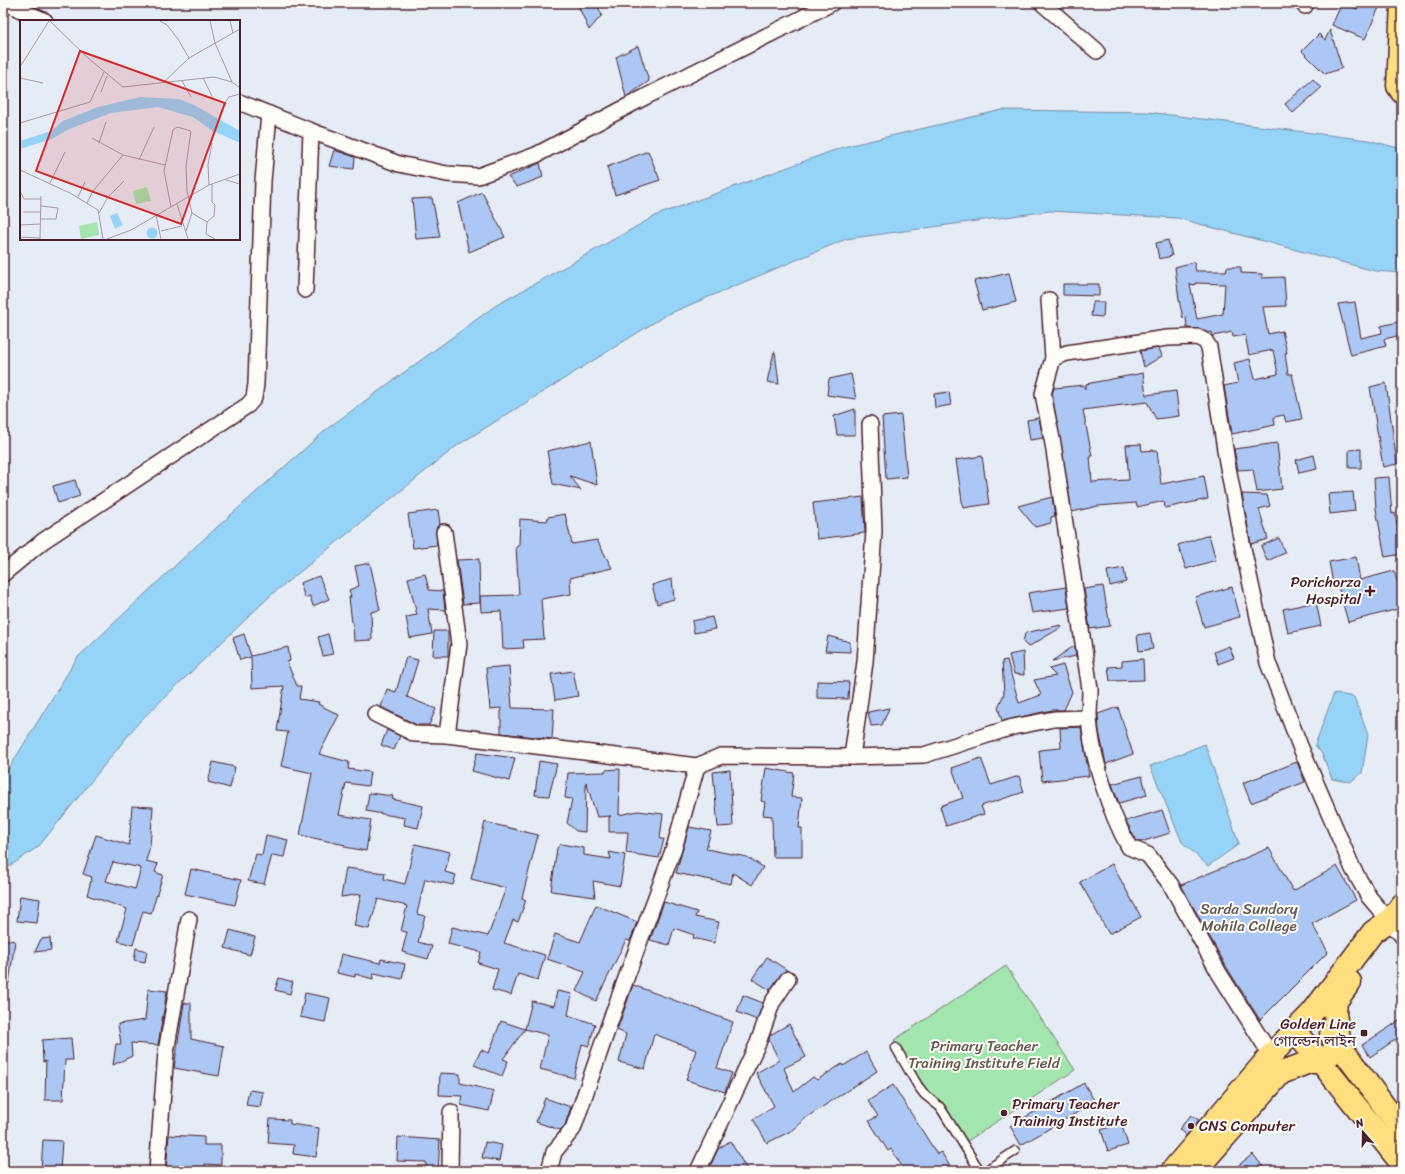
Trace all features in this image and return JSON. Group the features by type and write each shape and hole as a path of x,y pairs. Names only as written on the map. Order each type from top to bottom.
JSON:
{"highway":[{"path":"1402,3 1398,86 1402,92"},
{"path":"1172,1171 1270,1055 1312,1013 1374,932 1398,920"},
{"path":"1195,1171 1281,1073 1309,1062 1321,1062 1334,1051 1338,1045 1339,1039 1335,1014 1336,1001 1385,939 1398,920"},
{"path":"1312,1013 1323,1020 1338,1045 1402,1130"},
{"path":"1294,1031 1400,1157"}],"street":[{"path":"6,3 43,20"},
{"path":"1042,3 1097,51"},
{"path":"240,102 311,132 399,164 447,174 478,176 536,155 826,4"},
{"path":"3,574 43,541 248,405 254,398 256,384 264,181 269,114"},
{"path":"305,290 311,132"},
{"path":"1049,300 1053,358 1043,394 1053,444 1090,689 1089,718 1096,755 1109,800 1128,847 1148,855 1171,885 1219,973 1270,1055"},
{"path":"1053,358 1067,353 1167,338 1197,337 1205,341 1209,346 1230,478 1268,663 1300,746 1353,869 1369,897 1398,920"},
{"path":"852,757 865,662 874,531 870,424"},
{"path":"444,532 459,644 447,735"},
{"path":"375,714 416,734 447,735 697,766 721,756 852,757 924,755 1013,727 1054,719 1089,718"},
{"path":"549,1171 554,1152 573,1129 602,1044 675,846 697,766"},
{"path":"157,1171 166,1052 189,919"},
{"path":"698,1171 758,1043 772,1003 788,979"},
{"path":"450,1171 451,1112"}],"lane":[{"path":"896,1048 918,1086 940,1107 980,1171"},
{"path":"985,1171 1015,1150"}],"green space":[{"name":"Primary Teacher Training Institute Field","path":"1006,966 1075,1070 963,1144 894,1040"}],"water":[{"path":"1002,110 1147,112 1368,140 1402,149 1402,273 1375,271 1177,218 1049,211 846,239 666,315 458,445 271,595 139,722 39,846 3,871 3,778 77,658 196,546 328,428 495,306 657,215 843,147"},
{"path":"1334,693 1354,697 1368,735 1362,773 1350,782 1332,779 1322,754 1315,745"},
{"path":"1205,744 1239,844 1208,866 1182,842 1150,766"}],"building":[{"path":"577,3 596,3 602,15 589,30"},
{"path":"1342,3 1357,9 1360,3 1381,3 1365,39 1332,25"},
{"path":"1330,30 1342,68 1325,74 1302,51 1319,34 1325,40"},
{"path":"638,46 649,81 626,97 616,57"},
{"path":"1313,79 1321,88 1293,113 1285,104"},
{"path":"334,150 355,157 354,169 329,166"},
{"path":"648,151 660,180 615,195 607,167"},
{"path":"540,163 543,177 517,187 508,177"},
{"path":"482,192 505,237 469,252 458,203"},
{"path":"432,198 440,237 416,239 412,199"},
{"path":"1168,240 1172,256 1159,259 1156,243"},
{"path":"1194,262 1196,271 1226,271 1227,267 1241,267 1241,273 1262,274 1262,278 1284,277 1286,306 1263,307 1268,334 1282,331 1287,353 1285,353 1288,374 1292,374 1302,419 1286,422 1284,415 1274,417 1275,425 1232,434 1224,386 1238,383 1234,363 1250,359 1255,379 1278,374 1273,350 1249,355 1245,335 1233,337 1232,332 1213,336 1212,332 1208,333 1201,329 1187,328 1186,317 1183,318 1179,300 1175,267","holes":["1190,284 1225,284 1223,314 1197,319"]},
{"path":"1009,273 1016,302 982,310 974,281"},
{"path":"1063,284 1099,284 1099,296 1063,295"},
{"path":"1093,302 1104,302 1103,317 1091,316"},
{"path":"1355,302 1361,338 1382,333 1381,326 1398,322 1402,335 1384,339 1386,346 1351,355 1338,304"},
{"path":"1159,348 1162,356 1144,367 1140,351"},
{"path":"775,352 779,384 767,382"},
{"path":"1143,373 1146,395 1176,391 1179,416 1156,419 1147,402 1083,410 1092,456 1090,456 1092,482 1129,480 1126,445 1141,444 1142,451 1157,450 1161,484 1204,476 1208,499 1165,508 1164,501 1137,507 1136,503 1098,506 1072,512 1052,394 1054,388 1084,385 1084,388 1086,388 1086,384"},
{"path":"851,374 856,399 827,395 829,379"},
{"path":"1386,383 1397,464 1383,467 1370,387"},
{"path":"949,392 951,405 935,408 934,394"},
{"path":"855,409 855,435 837,435 834,416"},
{"path":"901,415 907,477 886,479 882,417"},
{"path":"1039,418 1043,438 1030,440 1027,420"},
{"path":"591,441 597,485 570,476 581,490 553,484 547,451"},
{"path":"1277,443 1282,489 1257,492 1253,469 1238,470 1234,449"},
{"path":"1361,449 1361,468 1349,468 1349,450"},
{"path":"1314,455 1317,469 1299,473 1296,460"},
{"path":"982,456 989,504 963,508 956,460"},
{"path":"1389,477 1392,514 1395,513 1402,554 1385,557 1376,509 1374,478"},
{"path":"75,480 80,496 58,503 53,486"},
{"path":"1353,492 1355,511 1330,514 1328,494"},
{"path":"1242,494 1267,495 1270,506 1259,509 1268,539 1251,544"},
{"path":"863,497 865,533 817,539 813,503"},
{"path":"1052,497 1055,516 1051,517 1051,523 1035,527 1018,506"},
{"path":"438,510 440,524 436,529 437,545 413,548 408,514"},
{"path":"565,514 572,544 597,540 612,568 570,578 571,594 541,599 544,639 523,640 524,648 503,649 501,611 481,612 480,596 519,595 516,547 519,545 520,519 547,521 548,517"},
{"path":"1209,535 1216,560 1186,569 1178,545"},
{"path":"1279,538 1285,553 1267,561 1261,546"},
{"name":"Porichorza Hospital","path":"1356,557 1360,580 1394,571 1402,597 1402,608 1348,622 1337,582 1333,583 1329,562"},
{"path":"479,559 480,603 463,604 457,560"},
{"path":"370,563 380,610 371,612 372,640 354,641 349,597 351,597 349,590 359,586 355,566"},
{"path":"1124,568 1126,582 1110,586 1107,571"},
{"path":"425,574 429,590 443,591 445,610 428,609 432,634 410,638 406,617 417,615 408,578"},
{"path":"319,576 329,599 313,606 310,596 305,598 300,583"},
{"path":"672,579 674,599 657,604 652,585"},
{"path":"1103,586 1110,626 1090,629 1084,589"},
{"path":"1066,587 1069,608 1032,613 1028,593"},
{"path":"1232,587 1240,617 1204,627 1195,597"},
{"path":"1316,602 1321,626 1288,633 1283,609"},
{"path":"712,617 715,629 694,633 692,621"},
{"path":"1061,625 1062,627 1028,647 1023,642 1025,633"},
{"path":"434,631 448,631 448,656 433,656"},
{"path":"1150,633 1153,649 1139,651 1137,635"},
{"path":"244,634 251,656 288,647 290,661 287,662 297,686 301,686 299,699 319,702 318,704 339,715 319,754 349,762 348,769 370,772 368,786 346,783 339,815 371,820 366,851 300,835 312,773 281,766 288,732 277,731 284,686 252,688 251,657 240,660 233,638"},
{"path":"328,634 333,654 323,656 318,637"},
{"path":"828,636 850,642 850,652 825,651"},
{"path":"1074,646 1076,656 1052,661"},
{"path":"1229,646 1234,658 1218,664 1214,652"},
{"path":"1023,652 1024,675 1014,674 1009,655"},
{"path":"406,657 418,660 407,697 436,709 429,725 417,725 381,707 387,689 396,692"},
{"path":"1143,659 1144,680 1110,681 1108,667 1122,666 1122,661"},
{"path":"1007,660 1019,703 1041,695 1034,680 1056,676 1049,669 1063,665 1072,692 1064,710 1052,710 1002,721 998,707 1004,694 1002,661"},
{"path":"509,666 512,708 554,709 552,739 501,733 501,708 490,709 486,668"},
{"path":"573,671 578,696 555,700 551,674"},
{"path":"817,681 849,682 848,699 817,698"},
{"path":"1118,707 1133,754 1106,764 1099,731 1098,714"},
{"path":"889,708 882,725 871,726 868,712"},
{"path":"1081,727 1089,776 1042,781 1039,750 1061,748 1060,728"},
{"path":"387,730 400,736 394,750 381,745"},
{"path":"477,753 515,758 509,781 472,771"},
{"path":"981,758 991,785 1019,776 1024,792 981,806 984,814 946,826 940,806 963,798 952,768"},
{"path":"539,761 557,764 549,796 535,795"},
{"path":"213,762 235,767 230,788 208,782"},
{"path":"1297,762 1305,782 1251,803 1243,783"},
{"path":"766,768 794,773 791,797 802,798 799,828 802,828 802,857 773,857 772,816 763,815 765,802 761,801"},
{"path":"620,769 619,815 638,811 663,814 660,839 664,839 659,858 626,853 628,832 609,832 609,817 611,816 597,817 586,782 585,832 576,831 567,823 572,799 565,798 568,773 605,772 605,770"},
{"path":"730,770 733,826 718,827 713,772"},
{"path":"1142,776 1147,795 1119,803 1112,784"},
{"path":"369,793 393,796 392,799 423,806 418,828 404,825 405,818 366,811"},
{"path":"132,806 153,807 150,846 146,861 158,864 155,872 163,875 151,913 143,911 133,945 118,941 127,909 87,895 92,877 83,874 96,835 129,845","holes":["113,862 141,868 135,889 106,881"]},
{"path":"1162,810 1170,833 1141,842 1136,840 1126,821"},
{"path":"485,822 538,835 522,898 526,900 518,922 513,920 504,943 545,955 538,980 518,974 511,995 492,990 498,969 478,963 481,952 448,944 452,927 488,936 506,888 471,879"},
{"path":"689,827 711,831 706,849 747,857 763,867 752,885 733,873 731,884 676,873"},
{"path":"266,835 288,840 284,857 272,855 264,884 248,881 256,854 262,855"},
{"path":"415,844 450,852 445,872 456,875 453,885 425,879 417,914 425,916 418,942 432,946 428,959 402,952 407,932 401,931 407,906 378,899 369,929 354,926 361,894 341,897 346,868 385,873 384,879 405,884"},
{"path":"561,844 584,848 584,855 611,859 609,852 625,855 620,886 593,881 595,897 551,891 557,848"},
{"name":"Sarda Sundory Mohila College","path":"1269,848 1293,891 1337,866 1356,900 1312,924 1328,952 1260,1020 1227,968 1181,885"},
{"path":"1112,864 1141,917 1109,934 1080,882"},
{"path":"191,869 241,880 235,905 185,894"},
{"path":"20,896 40,899 37,923 17,921"},
{"path":"664,902 697,912 695,917 719,922 714,943 693,938 694,935 674,928 669,945 650,940"},
{"path":"596,905 637,922 630,941 626,940 596,1001 576,991 585,972 547,959 555,934 580,942"},
{"path":"230,930 255,937 250,955 225,948"},
{"path":"50,938 51,950 35,952 41,939"},
{"path":"3,939 15,941 9,983 3,983"},
{"path":"136,948 147,951 145,962 134,960"},
{"path":"341,954 380,963 381,959 405,964 402,979 374,973 373,979 355,974 355,977 337,973"},
{"path":"767,957 787,970 781,974 770,990 752,979"},
{"path":"279,978 293,982 290,994 275,990"},
{"path":"633,985 733,1022 717,1068 732,1073 725,1092 686,1080 696,1050 654,1034 645,1069 619,1062 626,1034 617,1030"},
{"path":"148,989 167,991 158,1045 131,1043 132,1056 113,1065 116,1044 121,1044 118,1024 145,1020"},
{"path":"557,991 572,994 568,1015 595,1024 589,1046 582,1044 574,1078 540,1069 548,1035 525,1029 532,1001 554,1006"},
{"path":"305,993 330,998 325,1022 300,1017"},
{"path":"743,995 763,1003 757,1020 737,1012"},
{"path":"184,1003 191,1003 191,1039 224,1046 219,1076 174,1068"},
{"path":"1402,1019 1402,1035 1370,1057 1362,1045"},
{"path":"501,1021 525,1029 503,1059 508,1061 502,1076 474,1065 481,1050 489,1053"},
{"path":"789,1024 806,1057 784,1068 794,1092 813,1077 817,1080 842,1064 843,1066 866,1052 877,1071 801,1121 802,1122 793,1130 767,1143 753,1119 774,1106 756,1073 779,1060 769,1040 770,1035"},
{"path":"71,1038 73,1060 65,1060 63,1100 45,1100 46,1061 43,1062 42,1040"},
{"path":"440,1073 460,1074 460,1083 494,1091 489,1111 461,1105 463,1096 439,1095"},
{"path":"1084,1083 1095,1102 1021,1145 1010,1126"},
{"path":"893,1085 937,1154 941,1152 953,1171 905,1171 891,1149 888,1151 869,1121 878,1116 868,1101"},
{"path":"249,1090 263,1092 260,1107 246,1105"},
{"path":"545,1098 571,1107 565,1125 560,1130 536,1122"},
{"name":"CNS Computer","path":"1191,1115 1199,1120 1186,1136 1179,1129"},
{"path":"270,1119 290,1120 290,1124 319,1128 316,1157 293,1154 294,1145 268,1143"},
{"path":"1121,1123 1128,1145 1108,1151 1101,1130"},
{"path":"169,1135 204,1137 204,1145 221,1145 221,1165 205,1164 205,1171 166,1171"},
{"path":"398,1137 440,1140 438,1171 426,1171 426,1162 397,1161"},
{"path":"43,1140 62,1141 60,1171 41,1171"},
{"path":"730,1141 748,1171 708,1171 718,1149"},
{"path":"485,1142 502,1145 499,1161 482,1158"},
{"path":"1253,1154 1266,1171 1231,1171"}],"place":[{"name":"Porichorza Hospital","path":"1370,591"},
{"name":"Golden Line গোল্ডেন লাইন","path":"1364,1033"},
{"name":"Primary Teacher Training Institute","path":"1004,1113"},
{"name":"CNS Computer","path":"1191,1126"}]}
